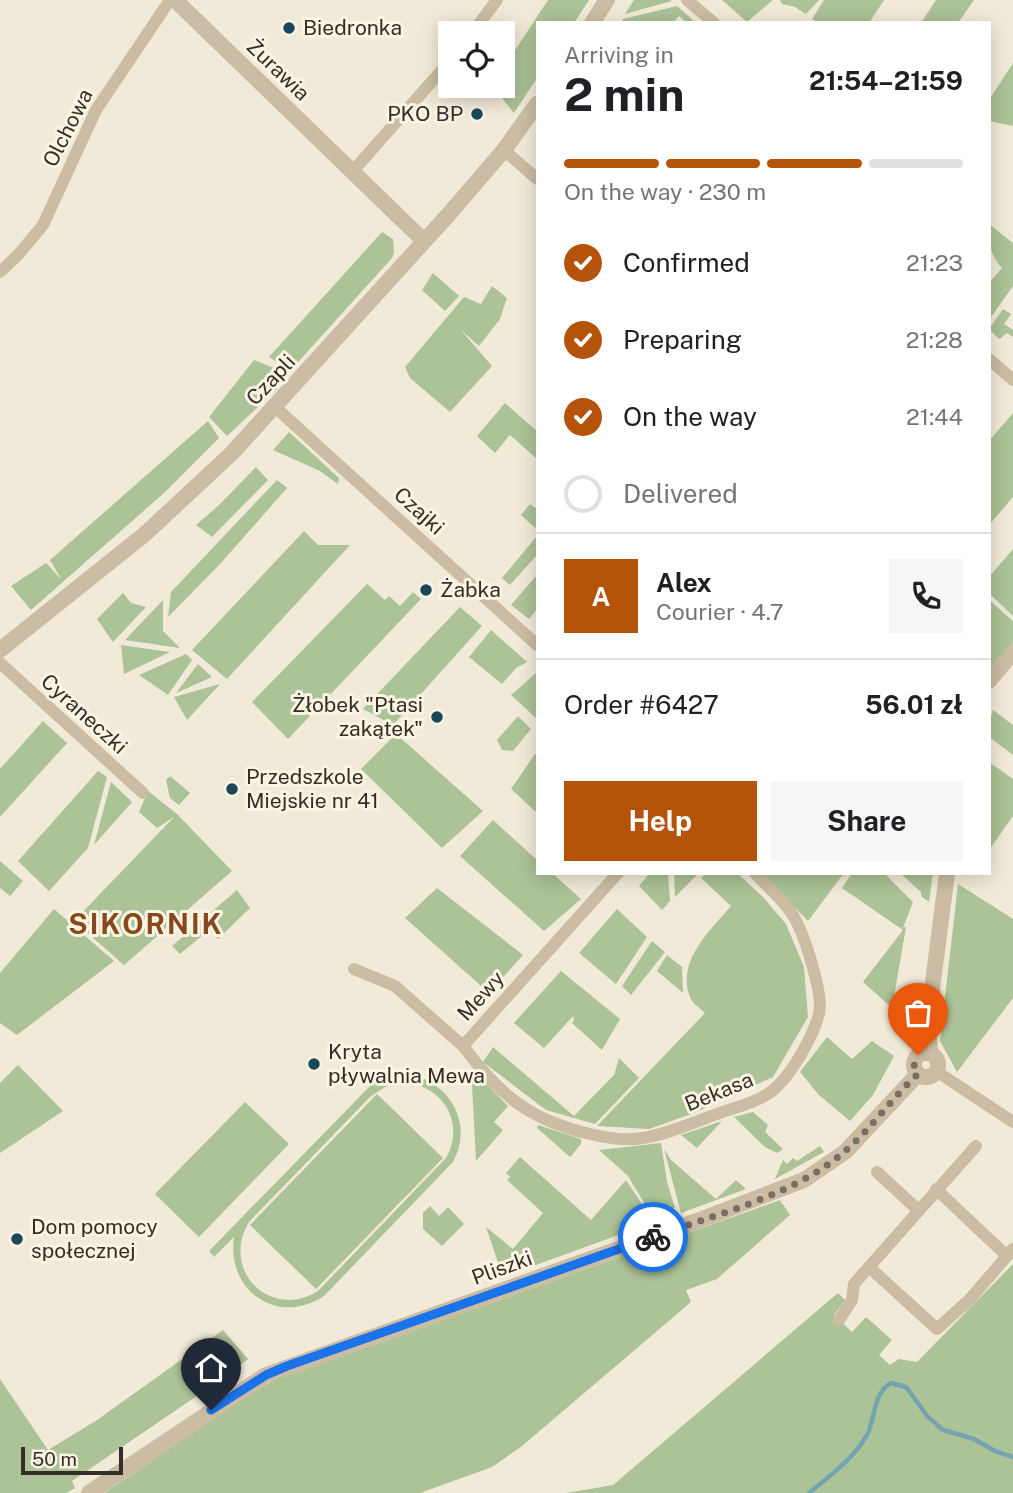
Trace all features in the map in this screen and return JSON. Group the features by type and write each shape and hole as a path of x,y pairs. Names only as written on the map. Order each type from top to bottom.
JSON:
{"street":[{"name":"Żurawia","path":"172,0 424,241"},
{"name":"Olchowa","path":"0,272 43,225 96,110 172,0"},
{"path":"480,21 497,0"},
{"path":"593,21 607,0"},
{"path":"687,0 712,21"},
{"path":"353,172 438,75"},
{"name":"Czapli","path":"0,650 187,498 275,407 424,241 504,149 536,105"},
{"path":"504,149 536,178"},
{"path":"991,361 1013,380"},
{"name":"Czajki","path":"275,407 536,644"},
{"path":"991,679 1013,652"},
{"name":"Cyraneczki","path":"0,663 143,793"},
{"name":"Mewy","path":"355,970 395,986 463,1046 616,875"},
{"name":"Bekasa","path":"463,1046 475,1064 521,1107 542,1120 615,1140 659,1135 771,1091 788,1075 820,1012 814,968 794,916 757,875"},
{"path":"918,1074 928,1077 936,1071 937,1060 930,1053 928,1021 947,875"},
{"name":"Pliszki","path":"89,1493 230,1397 279,1369 705,1218 804,1180 845,1152 918,1074 914,1066 915,1058 922,1053 930,1053"},
{"path":"936,1071 1013,1122"},
{"path":"839,1320 852,1300 854,1284 976,1146"},
{"path":"877,1172 918,1210"},
{"path":"869,1266 937,1329 970,1299 1010,1252 936,1189"}],"green space":[{"path":"548,0 589,0 575,21 536,21 536,80 514,113 502,98 515,98 515,50"},
{"path":"634,0 670,0 672,1 625,14"},
{"path":"722,0 773,0 748,21"},
{"path":"780,0 819,0 806,14 795,7 782,4"},
{"path":"824,0 884,0 870,21 812,19"},
{"path":"936,0 974,0 959,21 922,21"},
{"path":"677,6 694,21 685,21 679,16 675,21 622,21"},
{"path":"1013,63 1013,126 991,121 991,97"},
{"path":"991,226 1013,243 1013,286 991,317 991,281 1002,268 991,248"},
{"path":"382,232 393,239 392,258 290,371 269,357"},
{"path":"433,273 459,296 445,311 422,290"},
{"path":"492,286 507,298 500,319 479,346 460,329 492,366 450,412 410,378 405,367 464,297 481,304"},
{"path":"1003,309 1011,314 1004,324 1013,330 1013,337 1007,333 999,339 991,331 991,326"},
{"path":"254,360 274,368 278,388 227,436 209,417"},
{"path":"505,403 536,430 536,458 510,435 495,453 477,436"},
{"path":"1013,413 1013,497 991,523 991,439"},
{"path":"208,421 219,438 164,493 31,610 11,586 46,563 61,579 50,560"},
{"path":"289,432 339,478 338,484 320,471 273,450"},
{"path":"256,467 268,480 212,537 196,525 219,505"},
{"path":"277,480 287,488 220,564 168,617 171,592"},
{"path":"530,504 536,508 535,528 521,515"},
{"path":"304,531 318,545 350,545 227,679 192,650"},
{"path":"536,537 536,556 510,585 502,578"},
{"path":"1013,549 1013,616 991,595 991,575"},
{"path":"536,576 536,610 529,619 511,605"},
{"path":"367,584 385,600 389,596 400,606 413,592 421,599 288,739 252,702"},
{"path":"123,593 131,603 146,607 113,642 97,619"},
{"path":"163,600 163,631 180,648 125,640"},
{"path":"991,602 1013,621 1013,643 991,669"},
{"path":"460,607 482,626 393,725 363,709"},
{"path":"491,630 527,662 516,668 502,684 469,657"},
{"path":"121,645 170,652 124,674"},
{"path":"186,654 192,660 168,695 139,675"},
{"path":"198,664 212,677 176,693"},
{"path":"536,673 536,718 511,695"},
{"path":"220,684 187,720 174,697"},
{"path":"993,710 1013,725 1013,755 991,738"},
{"path":"518,716 531,729 513,751 502,750 497,740"},
{"path":"43,721 67,743 0,817 0,769"},
{"path":"396,734 483,811 442,848 361,769"},
{"path":"535,754 536,812 511,789"},
{"path":"991,763 1013,779 1013,816 991,847"},
{"path":"98,771 107,777 88,848 49,891 18,861"},
{"path":"170,776 190,793 179,805 170,798 166,780"},
{"path":"111,782 132,802 94,845"},
{"path":"148,791 177,814 232,871 124,965 74,921 174,817 157,828 139,812"},
{"path":"493,820 536,859 536,875 554,875 581,899 544,931 460,856"},
{"path":"0,861 23,881 10,896 0,888"},
{"path":"648,875 668,875 670,901 662,910 639,886"},
{"path":"674,875 697,875 675,897"},
{"path":"704,875 739,875 786,924 804,967 808,1017 773,1077 694,1113 649,1129 597,1126 705,1013 690,997 688,971 697,947 731,906 701,878"},
{"path":"763,875 842,875 808,921"},
{"path":"851,875 886,875 913,902 903,928 906,927 892,1008 863,982 903,930 842,888"},
{"path":"902,875 933,875 929,902 921,896 921,892"},
{"path":"958,884 1013,919 1013,998 957,1072 940,1041"},
{"path":"437,888 523,955 489,993 405,918"},
{"path":"237,890 250,908 218,939 209,930 180,954 172,946"},
{"path":"54,909 114,961 17,1035 0,1023 0,973"},
{"path":"617,909 647,937 616,984 579,953"},
{"path":"652,941 665,952 631,995 622,986"},
{"path":"667,955 682,967 683,993 657,971"},
{"path":"561,971 620,1019 602,1050 572,1023 573,1016 544,1048 514,1023"},
{"path":"827,1037 852,1059 872,1041 894,1056 873,1095 850,1121 819,1095 800,1072"},
{"path":"493,1047 574,1116 614,1075 619,1058 639,1078 595,1124 546,1110 483,1062"},
{"path":"18,1065 63,1111 0,1153 0,1083"},
{"path":"476,1073 508,1106 494,1122 503,1130 476,1161 472,1085"},
{"path":"412,1075 426,1080 448,1097 455,1108 461,1134 453,1162 324,1296 306,1305 289,1307 273,1305 258,1298 238,1273 234,1237 214,1257 209,1251 372,1084 392,1077","holes":["407,1083 420,1086 441,1100 452,1121 453,1133 446,1158 318,1291 300,1299 283,1300 267,1295 255,1286 245,1273 241,1257 242,1240 249,1222 371,1096 387,1086"]},
{"path":"377,1094 443,1158 316,1289 250,1225"},
{"path":"245,1102 289,1144 199,1237 155,1194"},
{"path":"753,1112 768,1125 765,1132 783,1149 777,1153 765,1147 734,1117"},
{"path":"722,1121 697,1148 681,1135"},
{"path":"538,1125 581,1139 581,1144 570,1157 537,1128"},
{"path":"661,1143 667,1182 675,1208 652,1216 628,1176 599,1150"},
{"path":"820,1146 824,1152 775,1179 783,1160 787,1164 793,1158 797,1161"},
{"path":"664,1149 671,1160 716,1199 736,1180 746,1189 681,1213"},
{"path":"520,1157 591,1220 626,1180 654,1222 503,1277 486,1227 513,1249 543,1213 507,1180 510,1177 506,1173"},
{"path":"780,1200 790,1215 717,1279 686,1290 691,1302 522,1446 492,1467 420,1493 104,1493 275,1380"},
{"path":"430,1206 439,1216 448,1207 464,1224 442,1246 423,1229 423,1213"},
{"path":"1013,1264 1013,1493 566,1493 613,1485 838,1293 845,1300 834,1315 852,1332 866,1317 892,1340 879,1355 890,1365 899,1359 917,1362"},
{"path":"223,1330 248,1359 72,1481 75,1488 66,1493 0,1493 0,1379 48,1450 97,1420"}],"waterway":[{"path":"809,1493 842,1466 863,1442 881,1392 891,1383 906,1387 928,1417 943,1430 974,1439 1013,1457"}],"way so far":[{"path":"653,1237 782,1190 821,1170 845,1152 918,1074 914,1062 918,1055"}],"place":[{"name":"Biedronka","path":"289,28"},
{"name":"PKO BP","path":"477,114"},
{"name":"Żabka","path":"426,590"},
{"name":"Żłobek \"Ptasi zakątek\"","path":"437,717"},
{"name":"Przedszkole Miejskie nr 41","path":"232,789"},
{"name":"Kryta pływalnia Mewa","path":"314,1064"},
{"name":"Dom pomocy społecznej","path":"17,1239"}],"district":[{"name":"SIKORNIK","path":"146,924"}],"route":[{"path":"211,1410 266,1375 287,1366 653,1237"}]}
